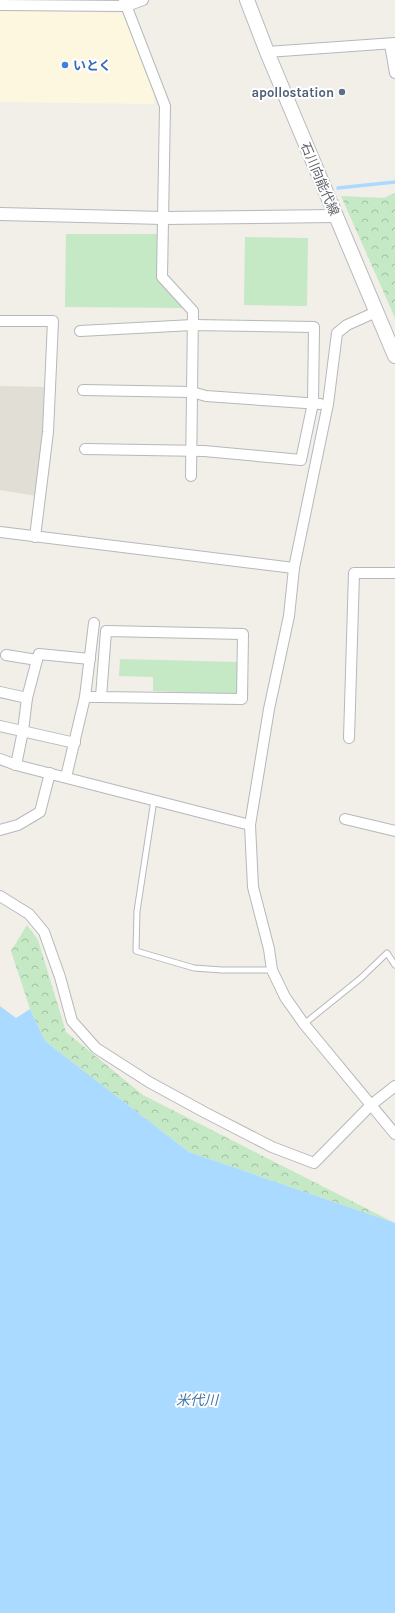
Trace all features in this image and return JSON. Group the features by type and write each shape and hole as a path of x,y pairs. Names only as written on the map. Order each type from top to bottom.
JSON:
{"main road":[{"name":"石川向能代線","path":"247,0 335,216 395,356"}],"street":[{"path":"0,4 126,3 143,0"},
{"path":"126,3 165,106 162,277 193,311 192,476"},
{"path":"267,52 392,43 395,73"},
{"path":"0,214 164,218 335,216"},
{"path":"376,312 347,325 336,333 328,404 294,568 289,616 269,709 250,825 253,887 269,949 272,970 285,997 304,1024 395,1134"},
{"path":"0,321 53,321 48,432 35,537"},
{"path":"80,331 193,325 314,327 313,403 301,460 192,451 84,449"},
{"path":"83,390 192,392 206,396 328,404"},
{"path":"0,532 294,568"},
{"path":"349,738 354,572 395,573"},
{"path":"66,777 85,697 94,623"},
{"path":"85,697 242,699 244,634 106,631 101,697"},
{"path":"16,765 23,731 27,698 39,654 90,659"},
{"path":"6,655 37,660"},
{"path":"0,692 27,698"},
{"path":"0,726 75,743"},
{"path":"0,759 16,765 250,825"},
{"path":"0,830 18,825 40,812 50,773"},
{"path":"345,819 395,831"},
{"path":"0,896 29,914 44,932 60,977 72,1021 96,1048 156,1086 272,1147 314,1163 371,1105 395,1086"}],"lane":[{"path":"154,800 137,911 136,951 194,968 222,970 272,970"},
{"path":"304,1024 361,978 386,953 395,965"}],"shaded area":[{"name":"いとく","path":"0,10 123,13 154,94 154,104 0,102"},
{"path":"0,386 46,387 44,433 37,496 0,490"}],"green space":[{"path":"395,193 395,318 341,196 384,198"},
{"path":"66,234 157,234 158,277 185,308 65,307"},
{"path":"245,237 308,238 307,306 244,305"},
{"path":"120,659 239,662 238,694 153,691 153,677 119,676"},
{"path":"27,925 38,940 66,1032 143,1095 395,1223 189,1152 45,1041 30,1009 11,951"}],"water":[{"name":"米代川","path":"0,1006 16,1018 30,1009 45,1041 189,1152 395,1223 395,1613 0,1613"}],"waterway":[{"path":"338,188 395,182"}],"place":[{"name":"いとく","path":"65,65"},
{"name":"apollostation","path":"342,92"}]}
